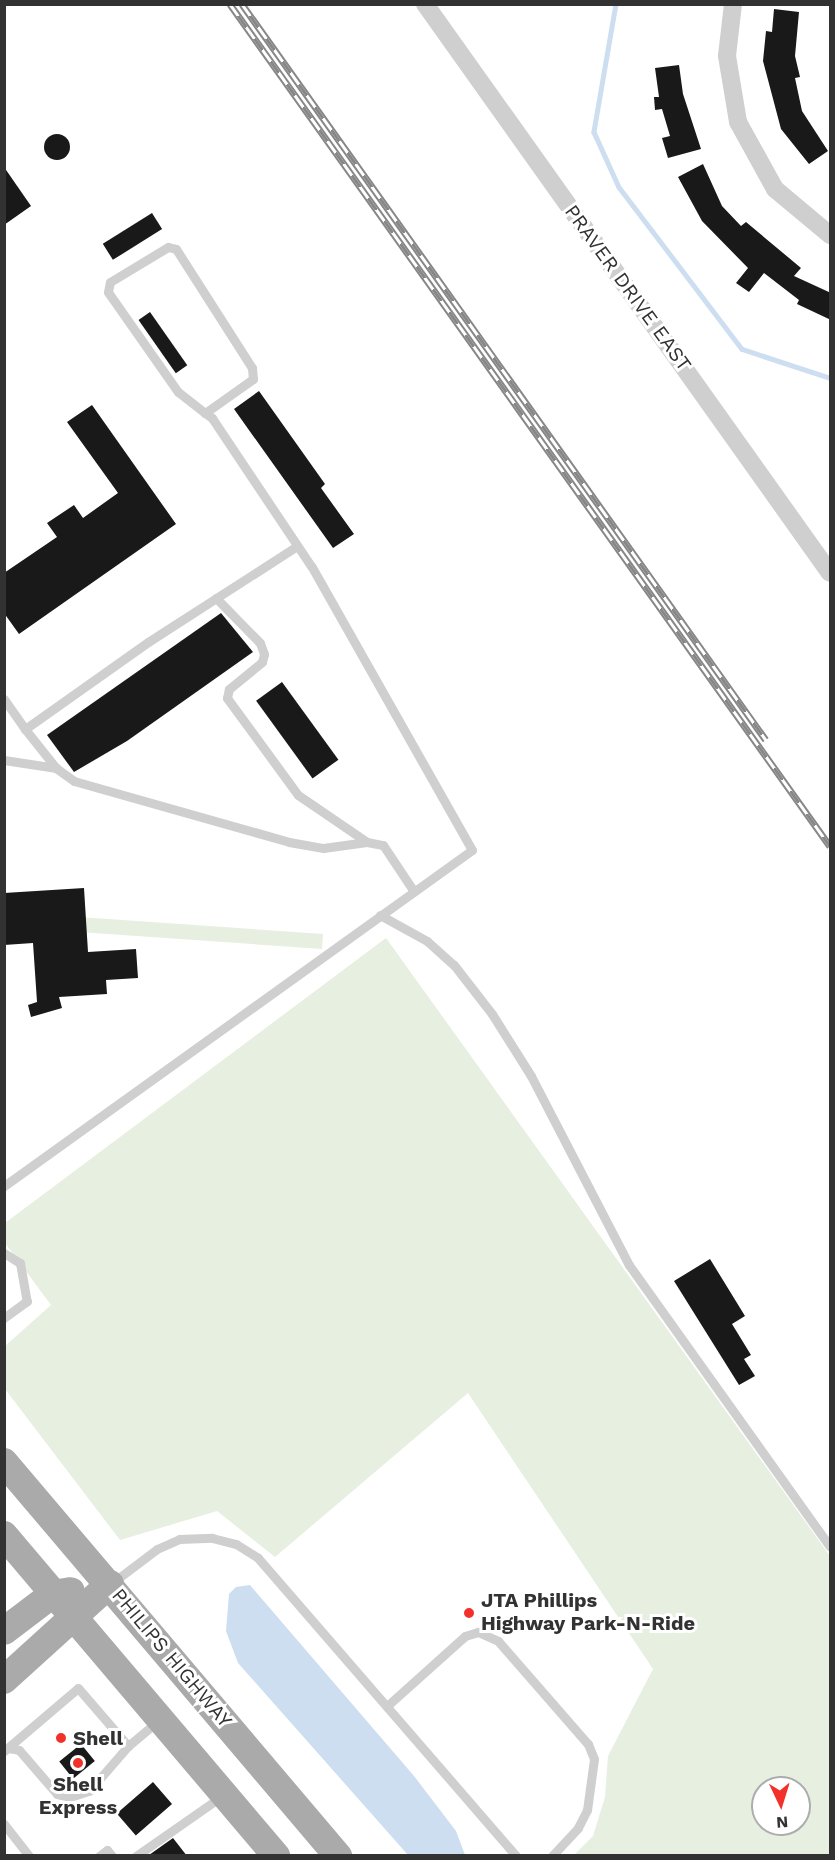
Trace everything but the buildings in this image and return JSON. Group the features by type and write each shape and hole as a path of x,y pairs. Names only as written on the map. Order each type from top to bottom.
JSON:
{"main road":[{"name":"PHILIPS HIGHWAY","path":"4,1462 110,1584 338,1856"},
{"path":"4,1535 276,1856"},
{"path":"4,1631 53,1594 110,1584"},
{"path":"4,1680 75,1619 110,1584"}],"street":[{"name":"PRAVER DRIVE EAST","path":"425,4 831,573"},
{"path":"733,4 727,56 738,122 775,189 831,235"}],"lane":[{"path":"4,1186 413,890 472,850 297,546 205,413 178,392 108,292 110,282 168,248 176,249 252,368 253,379 205,413"},
{"path":"25,729 216,598 297,546"},
{"path":"216,598 261,643 264,654 262,662 229,689 227,698 298,795 367,842"},
{"path":"4,699 56,768 74,780 289,842 323,848 367,842 383,845 413,890"},
{"path":"4,760 56,768"},
{"path":"380,915 427,942 445,957 492,1014 531,1076 629,1265 831,1547"},
{"path":"4,1252 20,1263 27,1301 4,1318"},
{"path":"110,1584 157,1549 179,1539 212,1538 236,1544 258,1558 516,1856"},
{"path":"387,1706 465,1636 478,1632 498,1641 588,1744 594,1759 587,1810 567,1841 552,1856"},
{"path":"6,1750 78,1688 128,1746"},
{"path":"6,1750 19,1750 57,1794 70,1797 89,1791 128,1746 160,1719"},
{"path":"136,1856 224,1794"},
{"path":"4,1824 29,1856"},
{"path":"99,1856 107,1850 112,1856"}],"green space":[{"path":"4,912 323,934 322,949 4,927"},
{"path":"386,938 830,1556 830,1855 574,1855 593,1836 605,1797 608,1756 653,1669 468,1393 275,1557 217,1511 120,1540 5,1389 5,1346 51,1305 5,1243 5,1223"}],"water":[{"path":"250,1585 414,1776 456,1831 465,1855 408,1855 238,1663 226,1631 229,1594 236,1587"}],"waterway":[{"path":"616,4 594,132 619,187 742,349 830,378"}],"railway":[{"path":"230,4 830,846"},
{"path":"242,4 766,740"}],"place":[{"name":"JTA Phillips Highway Park-N-Ride","path":"469,1613"},
{"name":"Shell","path":"61,1738"},
{"name":"Shell Express","path":"78,1763"}]}
